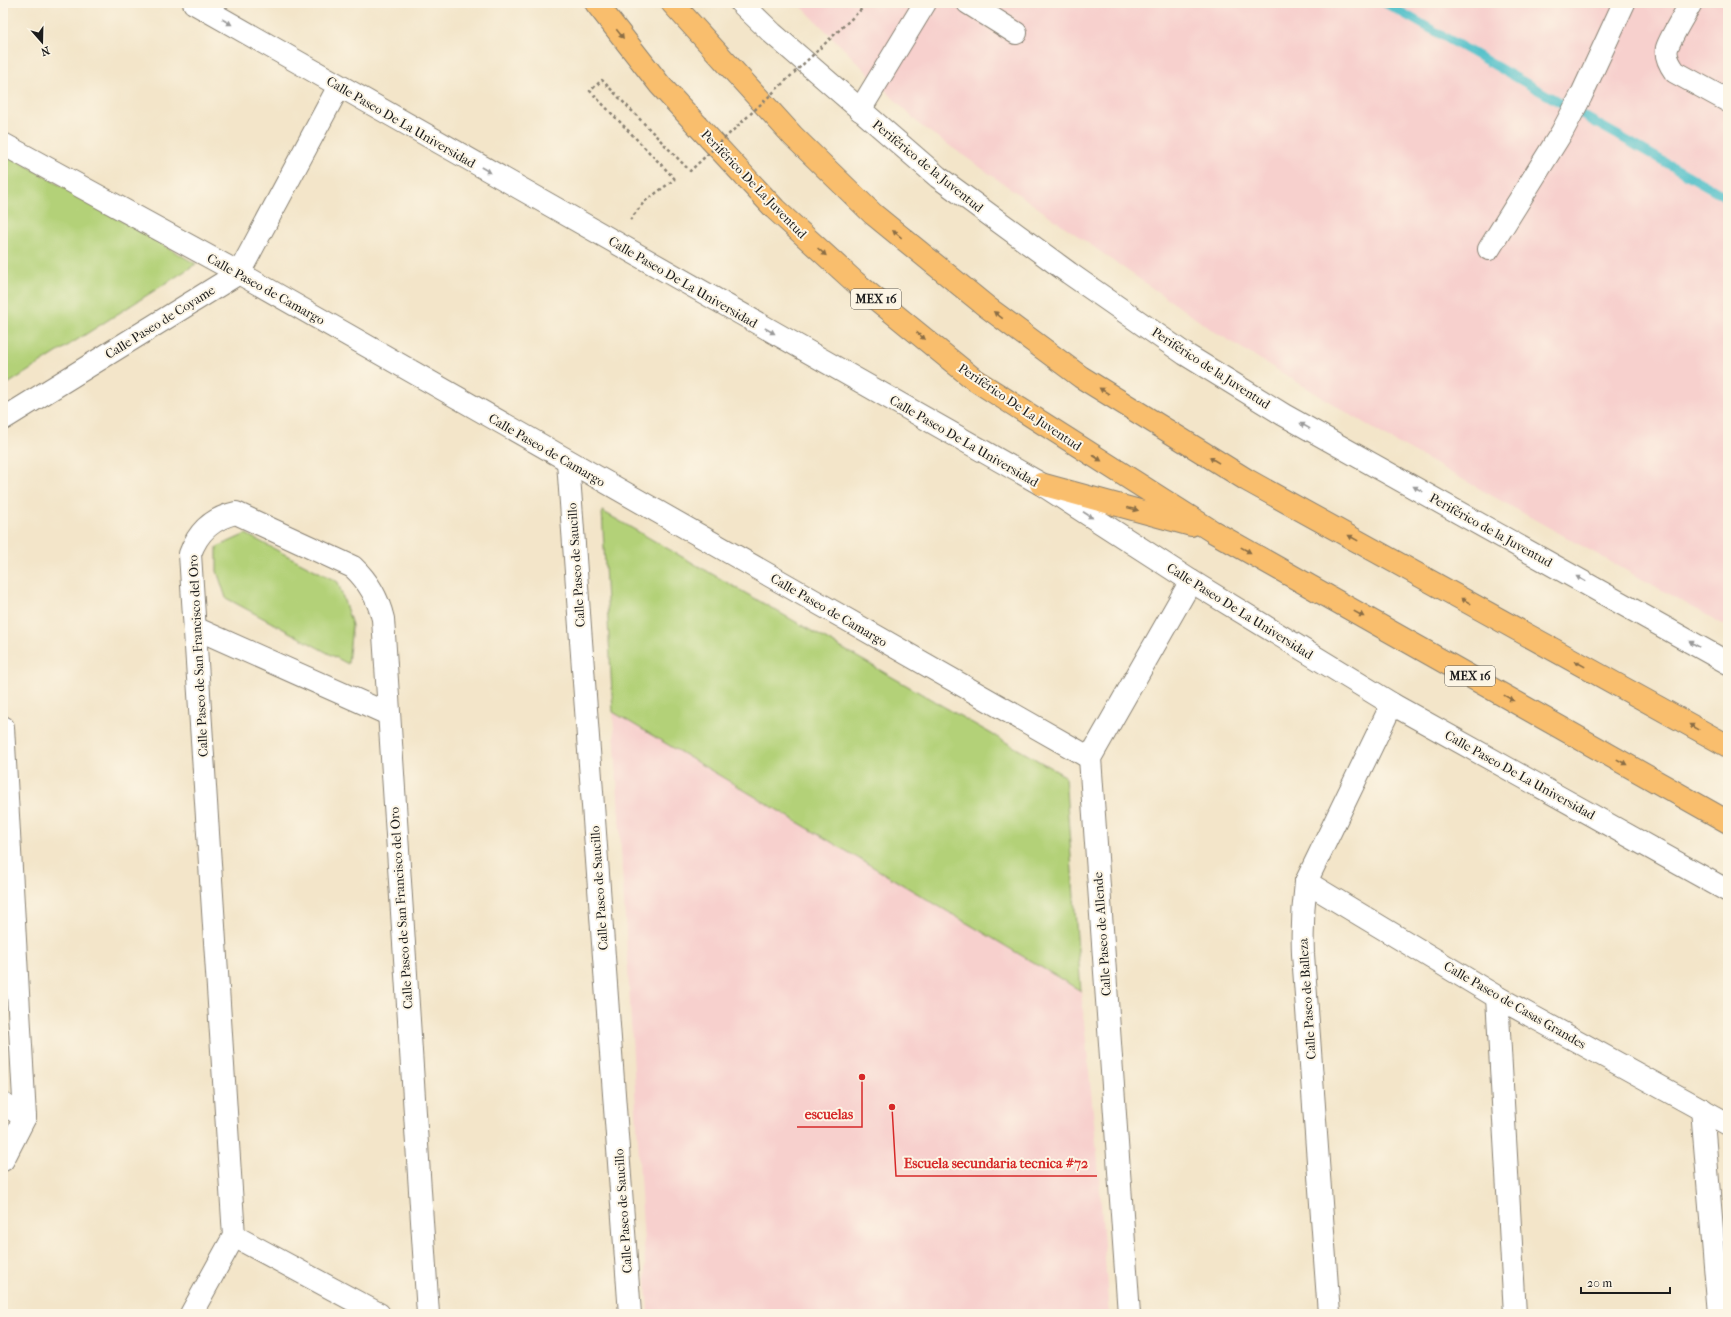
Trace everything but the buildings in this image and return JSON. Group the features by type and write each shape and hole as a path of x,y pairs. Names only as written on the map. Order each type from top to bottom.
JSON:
{"highway":[{"name":"Periférico De La Juventud","path":"596,3 660,85 775,210 855,282 975,380 1212,531"},
{"path":"672,3 793,136 873,214 987,307 1081,377 1247,480 1728,746"},
{"path":"1041,484 1212,531"},
{"name":"MEX 16","path":"1212,531 1728,822"}],"street":[{"name":"Calle Paseo De La Universidad","path":"194,3 1041,484 1191,581 1392,704 1728,892"},
{"name":"Periférico de la Juventud","path":"741,3 772,33 938,177 1069,273 1185,354 1284,415 1728,663"},
{"path":"860,110 925,3"},
{"path":"968,3 1016,32"},
{"path":"1489,249 1562,132 1581,96 1624,3"},
{"path":"1691,3 1667,48 1669,62 1675,72 1728,100"},
{"path":"239,273 339,86"},
{"name":"Calle Paseo de Camargo","path":"3,144 239,273 568,462 1090,758"},
{"name":"Calle Paseo de Coyame","path":"3,419 239,273"},
{"name":"Calle Paseo de Saucillo","path":"568,462 630,1314"},
{"name":"Calle Paseo de San Francisco del Oro","path":"234,1236 190,554 194,542 201,532 211,523 224,516 236,513 353,567 363,576 379,603 383,619 428,1314"},
{"path":"1090,758 1191,581"},
{"path":"195,628 388,714"},
{"name":"Calle Paseo de Balleza","path":"1329,1314 1303,940 1303,903 1306,882 1392,704"},
{"path":"3,727 5,800 24,1117 3,1160"},
{"name":"Calle Paseo de Allende","path":"1090,758 1129,1314"},
{"name":"Calle Paseo de Casas Grandes","path":"1306,882 1497,997 1728,1124"},
{"path":"1497,997 1515,1314"},
{"path":"3,1104 24,1117"},
{"path":"1702,1109 1719,1314"},
{"path":"191,1314 234,1236 379,1314"}],"path":[{"path":"613,242 644,202 674,179 590,91 602,80 690,171 868,3"}],"shaded area":[{"path":"798,3 1728,3 1728,627 1397,443 1212,330 920,125"},
{"path":"613,712 1081,991 1098,1162 1109,1314 648,1314"}],"green space":[{"path":"3,152 196,264 3,387"},
{"path":"602,511 1065,776 1081,991 613,712"},
{"path":"246,534 338,582 352,625 348,664 226,598 217,571 217,547"}],"waterway":[{"path":"1385,3 1728,198"}],"place":[{"name":"escuelas","path":"862,1077"},
{"name":"Escuela secundaria tecnica #72","path":"892,1107"}]}
